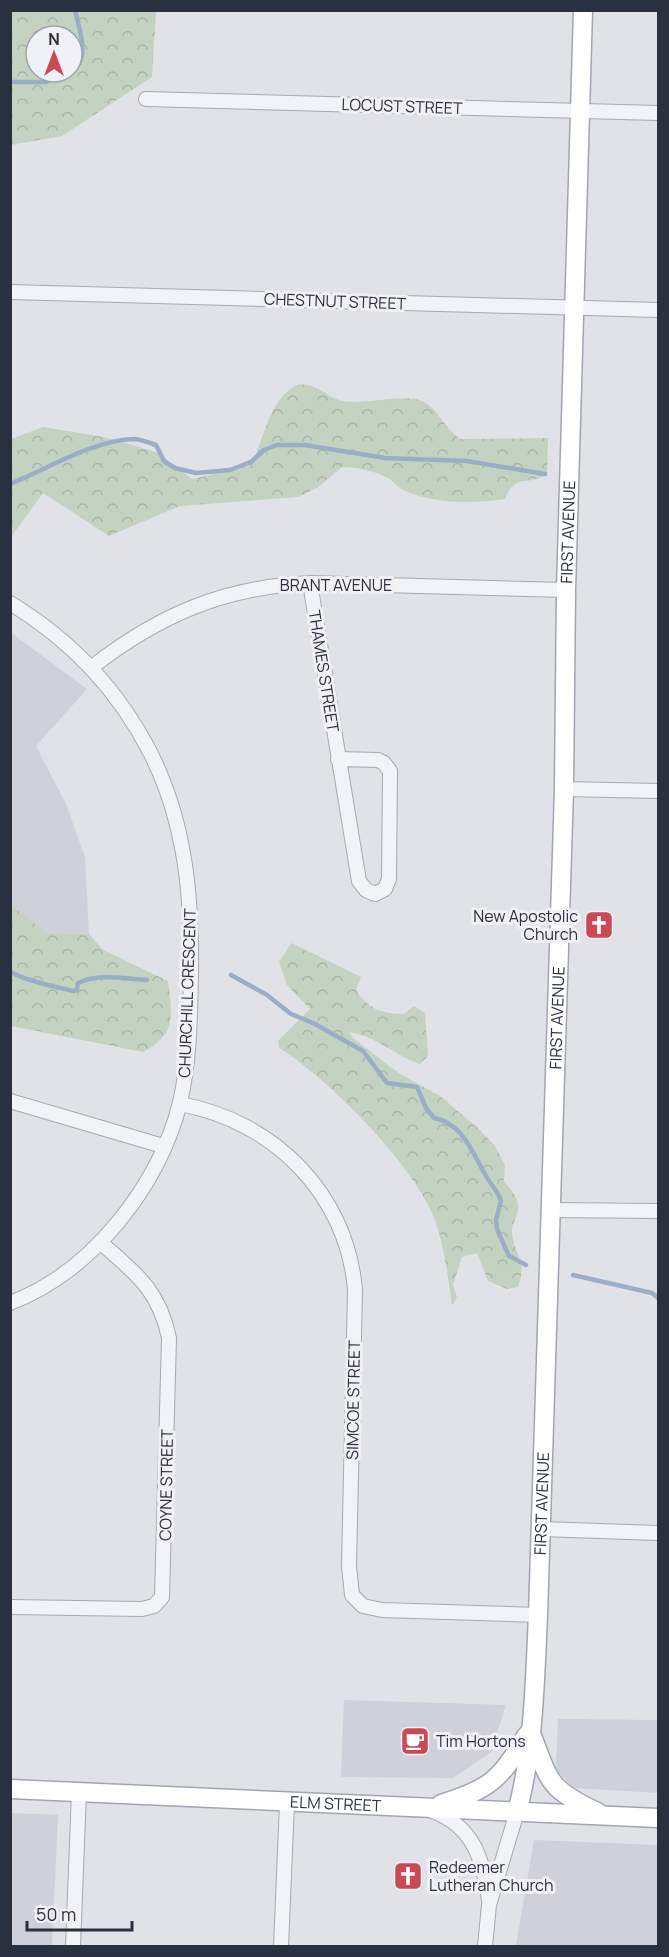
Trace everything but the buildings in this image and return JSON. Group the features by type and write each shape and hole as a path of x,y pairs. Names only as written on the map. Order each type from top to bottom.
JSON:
{"main road":[{"name":"FIRST AVENUE","path":"517,1812 522,1793 530,1729 538,1615 564,789 566,590 583,10"},
{"path":"425,1809 471,1795 491,1783 509,1764 530,1729"},
{"path":"530,1729 553,1786 574,1801 607,1816"},
{"name":"ELM STREET","path":"10,1789 658,1818"}],"street":[{"name":"LOCUST STREET","path":"146,99 658,112"},
{"name":"CHESTNUT STREET","path":"10,292 658,310"},
{"name":"BRANT AVENUE","path":"92,667 123,643 195,605 275,585 310,583 566,590"},
{"name":"THAMES STREET","path":"310,583 338,759 359,880 366,890 375,894 385,890 389,879 390,771 384,762 378,760 338,759"},
{"name":"CHURCHILL CRESCENT","path":"10,603 41,623 92,667 121,704 151,755 176,819 184,850 192,917 188,1057 180,1104 149,1179 128,1210 100,1242 57,1278 10,1303"},
{"path":"564,789 658,791"},
{"path":"10,1101 163,1146"},
{"name":"SIMCOE STREET","path":"180,1104 215,1112 237,1121 284,1150 309,1176 342,1232 355,1290 349,1566 352,1595 363,1606 382,1610 538,1615"},
{"path":"552,1210 658,1211"},
{"name":"COYNE STREET","path":"10,1607 142,1610 154,1606 162,1597 169,1338 162,1311 149,1287 128,1264 100,1242"},
{"path":"541,1529 658,1533"},
{"path":"74,1947 79,1792"},
{"path":"281,1947 286,1803"},
{"path":"425,1809 456,1823 475,1845 483,1868 489,1905"},
{"name":"FIRST AVENUE","path":"485,1947 489,1905 517,1812"}],"shaded area":[{"path":"10,632 87,689 36,746 66,804 85,857 89,934 48,933 11,905"},
{"path":"344,1700 506,1705 491,1752 453,1778 341,1777"},
{"path":"558,1719 658,1720 658,1793 573,1788 556,1769"},
{"path":"11,1813 58,1815 52,1946 11,1946"},
{"path":"534,1840 658,1845 658,1946 516,1946"}],"green space":[{"path":"11,10 156,11 152,77 62,136 11,145"},
{"path":"300,384 314,387 343,401 362,402 406,398 422,401 433,409 461,439 548,438 547,474 534,480 518,483 513,486 505,499 453,502 415,495 377,473 342,467 317,488 298,497 180,506 109,536 43,493 11,537 11,439 43,427 104,437 156,452 192,479 226,471 255,457 266,426 277,405 291,388"},
{"path":"11,905 48,933 89,934 103,950 168,981 171,1014 167,1031 162,1038 143,1052 11,1026"},
{"path":"291,943 361,977 356,990 366,1002 376,1009 404,1014 414,1006 425,1013 428,1056 420,1064 369,1038 349,1032 354,1039 400,1074 440,1096 478,1128 495,1146 505,1165 504,1181 515,1196 518,1205 512,1232 522,1269 518,1287 507,1289 488,1281 477,1253 462,1257 453,1285 457,1297 452,1305 435,1220 425,1198 409,1174 390,1149 344,1101 279,1048 278,1041 310,1009 287,985 279,962"}],"waterway":[{"path":"75,10 78,24"},
{"path":"10,82 24,82"},
{"path":"10,484 103,444 134,439 156,445 164,461 175,468 196,473 230,470 251,462 264,450 277,445 305,445 385,458 467,461 545,474"},
{"path":"10,971 31,980 73,991 77,990 78,983 95,978 147,980"},
{"path":"231,975 267,995 291,1014 313,1023 363,1051 387,1083 417,1087 426,1108 434,1118 453,1126 471,1149 501,1201 496,1220 497,1229 509,1256 526,1265"},
{"path":"573,1275 652,1293 658,1298"}],"place":[{"name":"New Apostolic Church","path":"599,925"},
{"name":"Tim Hortons","path":"415,1741"},
{"name":"Redeemer Lutheran Church","path":"408,1876"}]}
